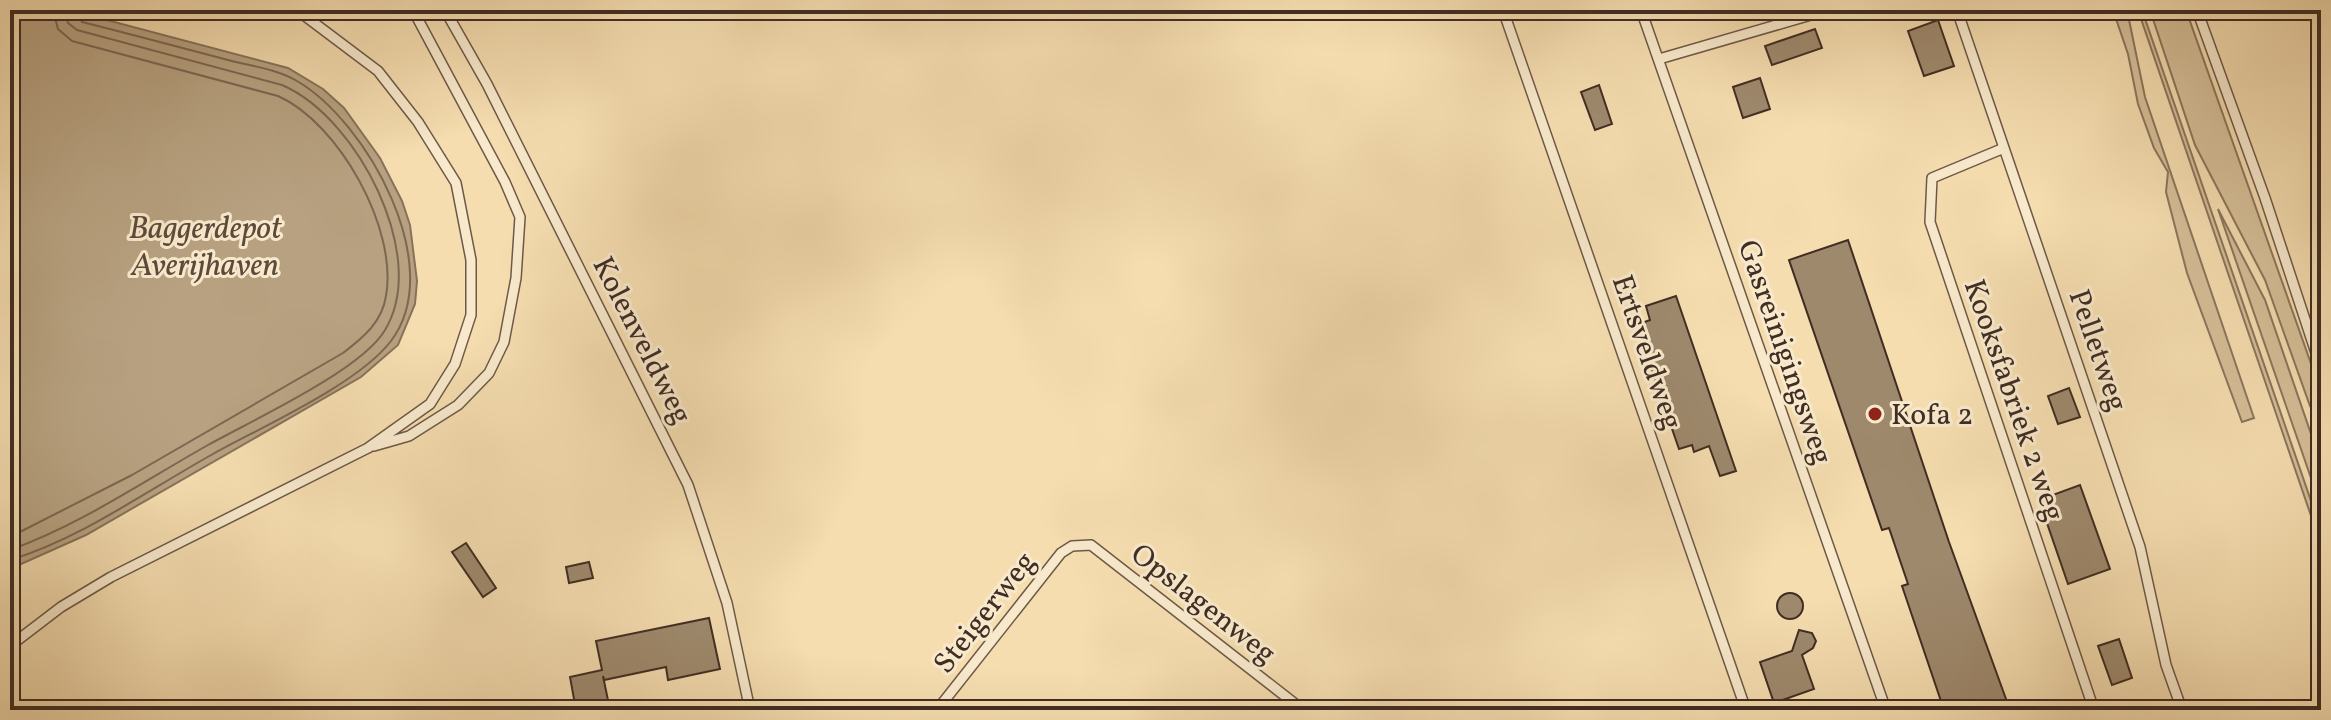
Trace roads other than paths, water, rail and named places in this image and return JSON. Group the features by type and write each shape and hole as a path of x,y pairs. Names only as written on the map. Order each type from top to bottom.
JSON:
{"lane":[{"path":"10,646 61,607 111,577 368,448 430,404 455,364 471,315 471,260 456,183 418,122 378,71 332,33 298,12 288,10"},
{"path":"368,448 409,436 458,405 489,373 504,342 516,278 520,217 505,182 413,10"},
{"name":"Kolenveldweg","path":"445,10 487,84 688,485 727,603 750,710"},
{"name":"Ertsveldweg","path":"1503,10 1746,710"},
{"name":"Gasreinigingsweg","path":"1641,10 1886,710"},
{"path":"1659,59 1828,10"},
{"name":"Pelletweg","path":"1957,10 2140,547 2166,665 2182,710"},
{"path":"2197,10 2265,198 2321,368"},
{"name":"Kooksfabriek 2 weg","path":"2004,148 1932,178 1930,222 2094,710"},
{"name":"Opslagenweg","path":"1072,546 1091,545 1303,710"},
{"name":"Steigerweg","path":"937,710 1061,553 1072,546"}],"water":[{"name":"Baggerdepot Averijhaven","path":"10,10 69,10 288,68 323,89 344,108 380,158 402,201 410,225 417,281 415,304 398,345 361,377 86,535 10,569"}],"place":[{"name":"Kofa 2","path":"1875,414"}]}
